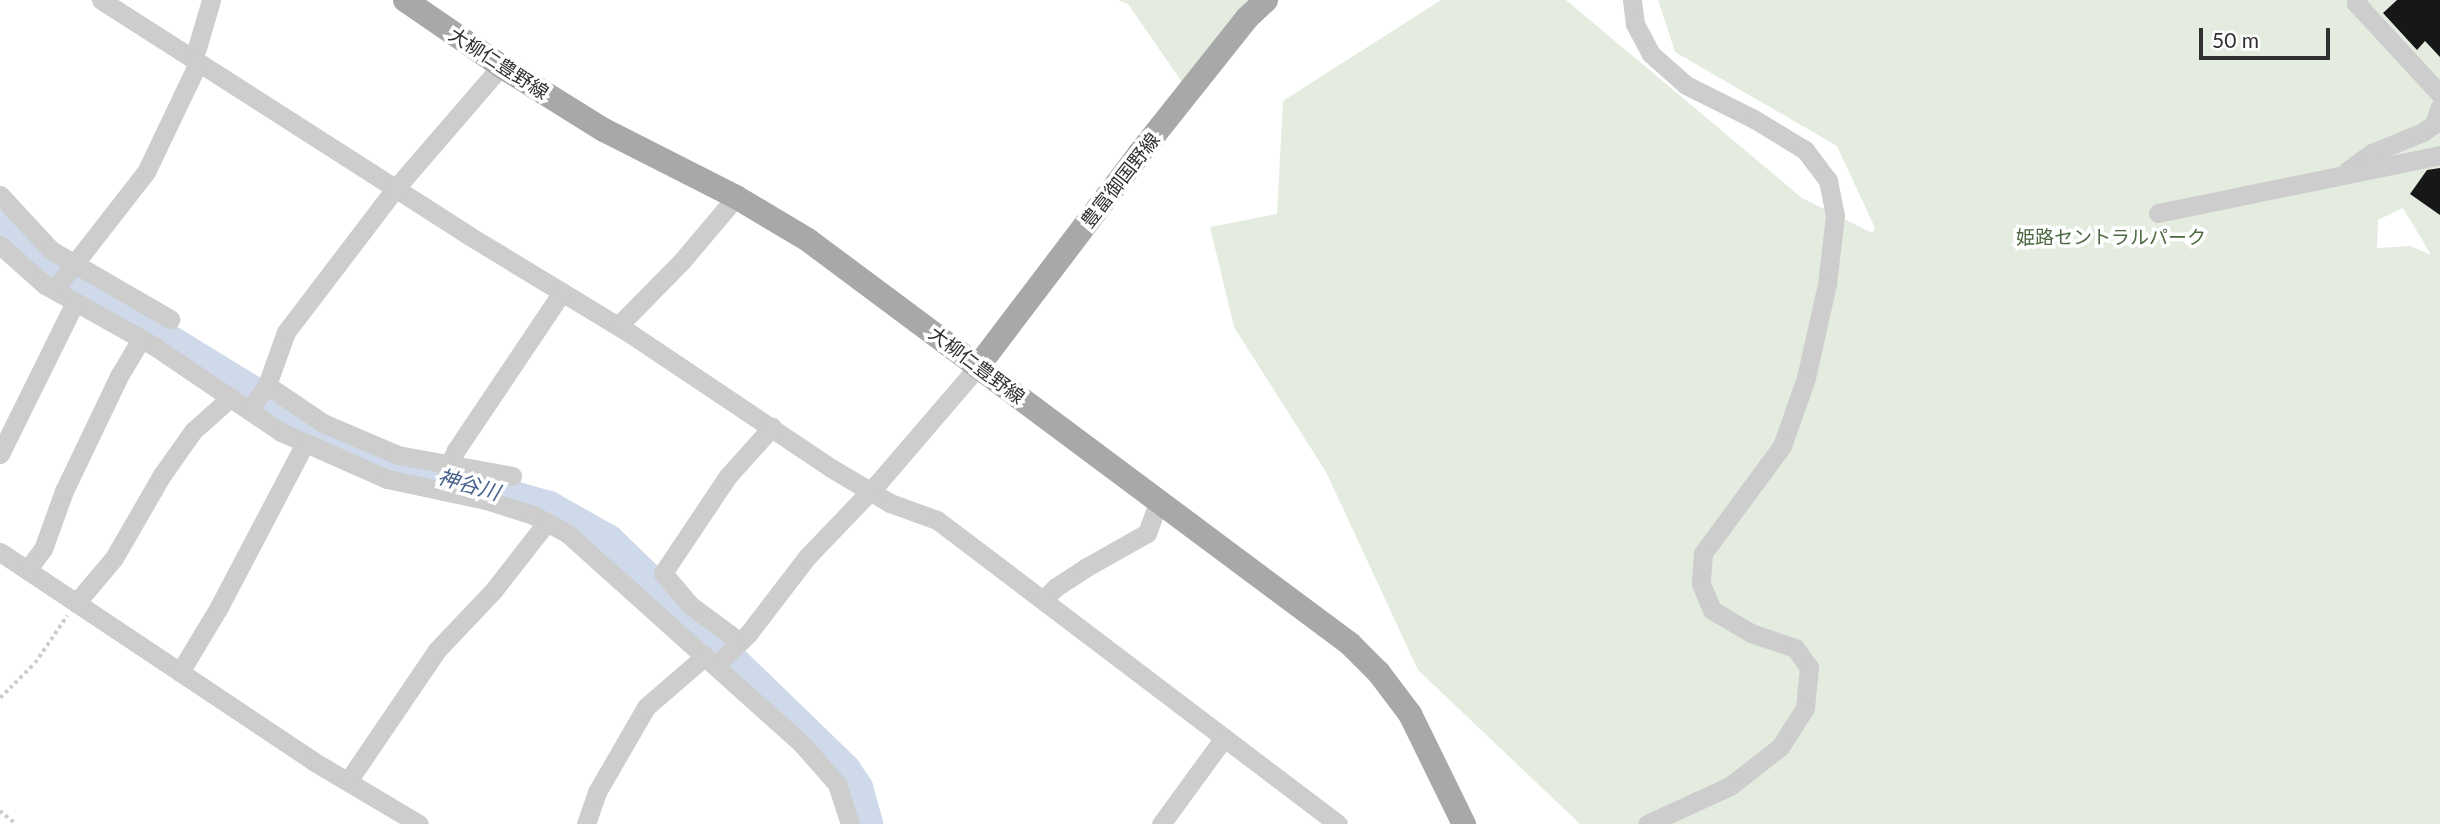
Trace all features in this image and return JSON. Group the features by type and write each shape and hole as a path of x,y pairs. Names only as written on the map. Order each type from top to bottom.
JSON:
{"main road":[{"name":"大柳仁豊野線","path":"405,0 500,66 604,131 736,197 808,240 979,365 1158,503 1350,645 1379,673 1410,714 1464,824"},
{"name":"豊富御国野線","path":"979,365 1164,123 1247,18 1266,0"}],"street":[{"path":"101,0 395,189 618,326 870,491 890,503 937,520 1338,824"},
{"path":"56,288 146,172 194,60 211,0"},
{"path":"1632,0 1635,24 1651,54 1686,85 1754,119 1805,150 1828,180 1835,215 1828,284 1806,378 1782,446 1703,553 1701,584 1713,610 1751,633 1795,648 1809,667 1805,708 1780,747 1730,786 1647,824"},
{"path":"2358,0 2356,3 2440,94"},
{"path":"258,398 286,332 395,189 500,66"},
{"path":"2340,175 2372,153 2423,132 2434,124 2440,107"},
{"path":"2158,213 2440,155"},
{"path":"0,195 13,212 71,266 170,319"},
{"path":"618,326 681,262 736,197"},
{"path":"0,245 75,302 141,339 231,397 258,398 398,455 486,500 547,522 568,534 714,661 801,743 837,785 850,824"},
{"path":"446,478 562,292"},
{"path":"0,454 75,302"},
{"path":"27,570 43,549 64,491 119,376 141,339"},
{"path":"586,824 597,792 646,707 737,643 807,557 870,491 979,365"},
{"path":"76,603 114,558 162,475 192,431 231,397"},
{"path":"258,398 281,432 387,479 512,476"},
{"path":"737,643 690,605 663,573 728,476 772,427"},
{"path":"180,672 219,607 305,443"},
{"path":"1043,600 1075,574 1147,533 1158,503"},
{"path":"348,781 437,650 493,591 547,522"},
{"path":"0,552 180,672 419,824"},
{"path":"1161,824 1224,738"}],"path":[{"path":"0,698 35,663 76,603"},
{"path":"0,811 16,824"}],"green space":[{"path":"1118,0 1256,0 1184,85 1128,4"},
{"name":"姫路セントラルパーク","path":"1441,0 1566,0 1802,198 1872,233 1875,228 1837,146 1675,52 1658,0 2440,0 2440,824 1580,824 1418,670 1326,472 1234,327 1210,227 1277,214 1283,101","holes":["2403,208 2431,255 2410,246 2377,248 2378,220"]}],"building":[{"path":"2397,0 2440,0 2440,57 2425,41 2417,50 2383,13"},
{"path":"2440,168 2440,215 2410,194 2427,170"}],"waterway":[{"name":"神谷川","path":"0,226 36,259 271,403 365,455 549,507 609,541 845,770 857,788 867,824"}]}
